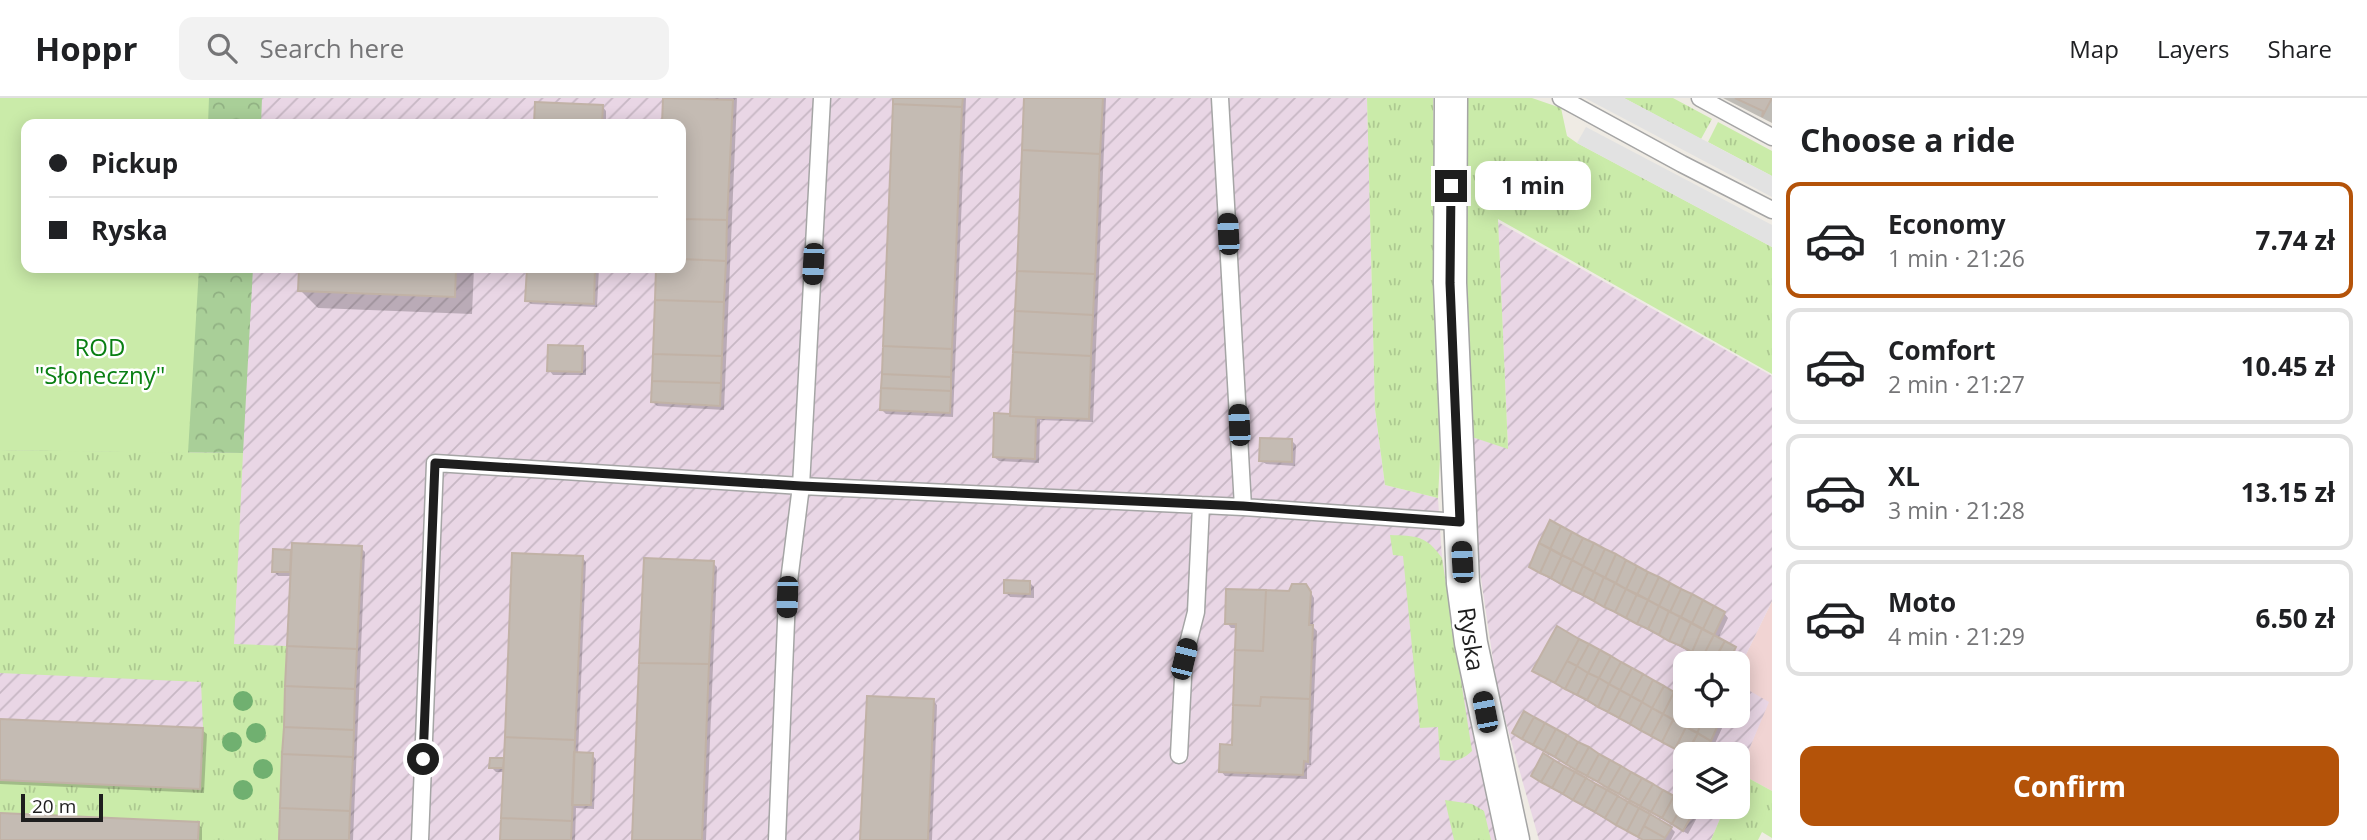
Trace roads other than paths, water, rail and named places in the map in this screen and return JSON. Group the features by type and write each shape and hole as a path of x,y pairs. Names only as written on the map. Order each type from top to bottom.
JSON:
{"street":[{"name":"Ryska","path":"1451,98 1450,283 1463,583 1471,643 1513,840"}],"lane":[{"path":"777,840 787,597 801,486 822,98"},
{"path":"1220,98 1243,506"},
{"path":"1561,98 1671,159 1772,210"},
{"path":"1700,98 1772,137"},
{"path":"420,840 435,463 801,486 1243,506 1460,522"},
{"path":"1179,755 1184,659 1196,612 1201,505"}],"park label":[{"name":"ROD \"Słoneczny\"","path":"100,360"}]}
